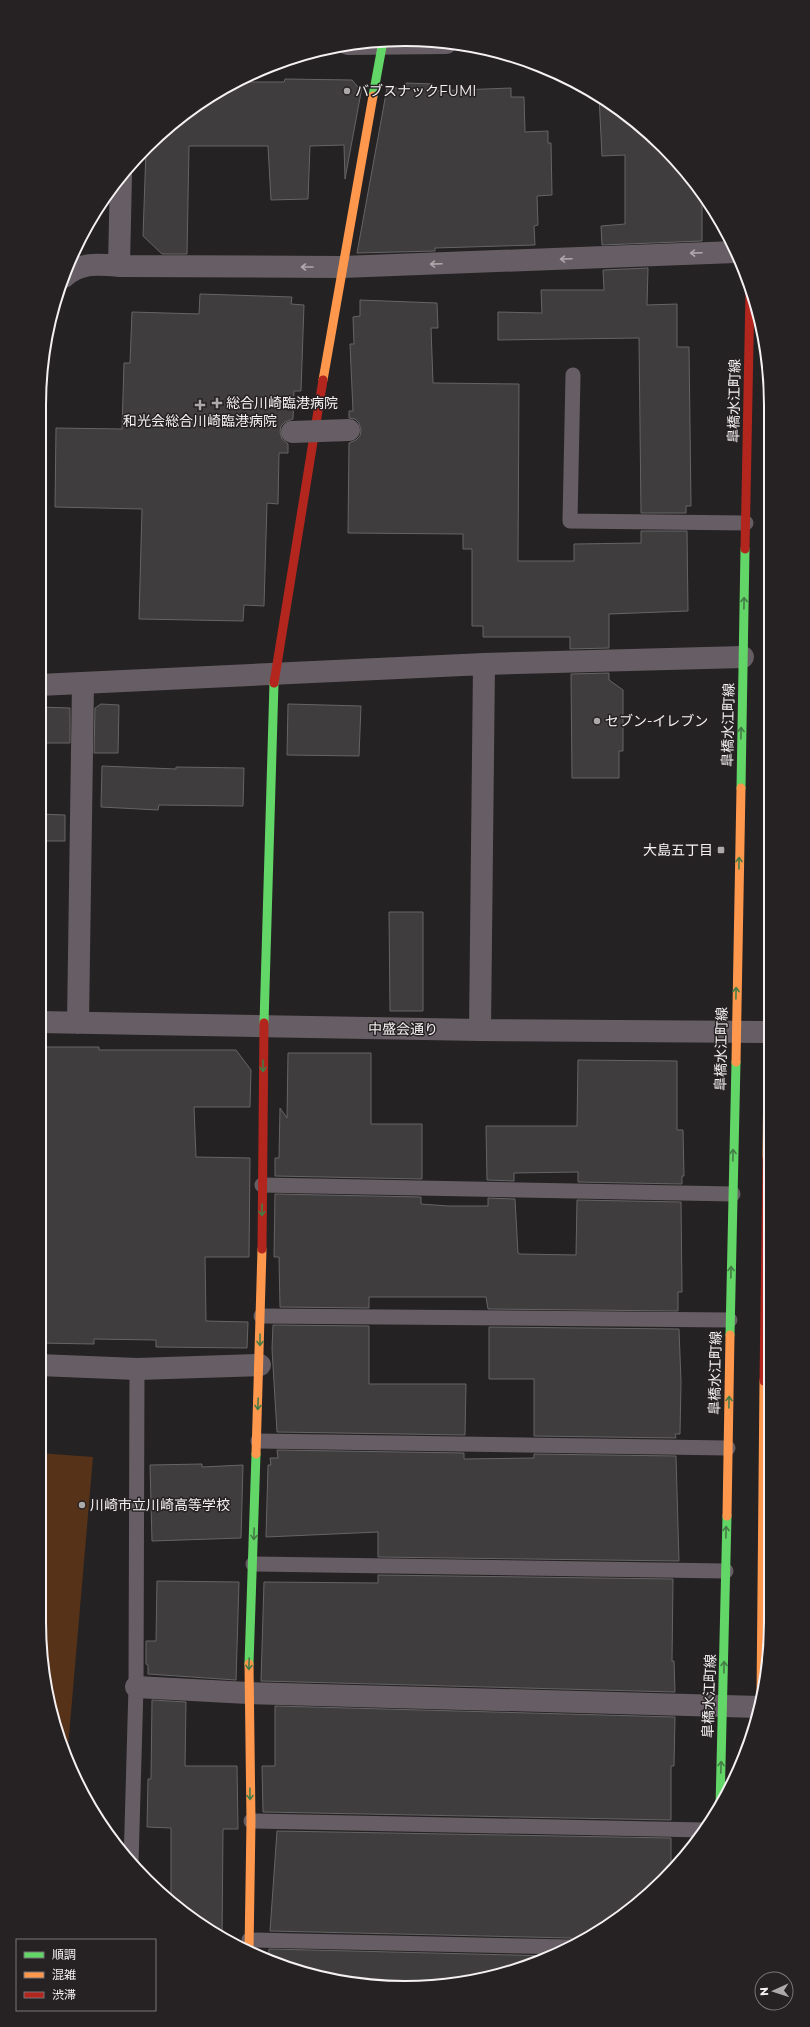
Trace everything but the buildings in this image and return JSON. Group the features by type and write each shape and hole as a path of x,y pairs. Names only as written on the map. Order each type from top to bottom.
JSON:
{"street":[{"path":"249,1945 251,1821 248,1693 260,1365 263,1027 274,674 342,267 382,47"},
{"path":"119,266 121,185"},
{"path":"72,271 97,264 119,266 342,267 730,252"},
{"name":"皐橋水江町線","path":"721,1793 724,1706 735,1032 750,305"},
{"path":"292,432 349,430"},
{"path":"46,685 484,664 743,658"},
{"path":"480,1030 484,664"},
{"path":"78,1023 83,683"},
{"name":"中盛会通り","path":"46,1022 480,1030 764,1032"},
{"path":"46,1365 137,1368 260,1365"},
{"path":"762,1652 764,1604"},
{"path":"136,1687 248,1693 754,1707"}],"lane":[{"path":"573,375 570,521 746,523"},
{"path":"262,1185 733,1194"},
{"path":"261,1316 730,1320"},
{"path":"131,1855 136,1687 137,1368"},
{"path":"258,1441 728,1448"},
{"path":"253,1564 726,1571"},
{"path":"251,1821 697,1830"},
{"path":"249,1945 558,1947"}],"shaded area":[{"path":"46,1454 93,1457 68,1746 58,1715 53,1692 47,1645"}],"traffic: fast":[{"path":"373,96 382,47"},
{"path":"741,788 745,549"},
{"path":"264,1023 274,683"},
{"path":"730,1335 736,1062"},
{"path":"249,1664 256,1454"},
{"path":"720,1794 727,1516"}],"traffic: slow":[{"path":"323,380 373,96"},
{"path":"736,1062 741,788"},
{"path":"256,1454 262,1249"},
{"path":"727,1516 730,1335"},
{"path":"761,1666 764,1381"},
{"path":"249,1664 251,1821 249,1945"}],"traffic: jam":[{"path":"745,549 750,305"},
{"path":"274,683 323,380"},
{"path":"262,1249 264,1023"}],"place":[{"name":"バブスナックFUMI","path":"347,91"},
{"name":"総合川崎臨港病院","path":"217,403"},
{"name":"和光会総合川崎臨港病院","path":"200,405"},
{"name":"セブン-イレブン","path":"597,721"},
{"name":"大島五丁目","path":"721,850"},
{"name":"川崎市立川崎高等学校","path":"82,1505"}]}
